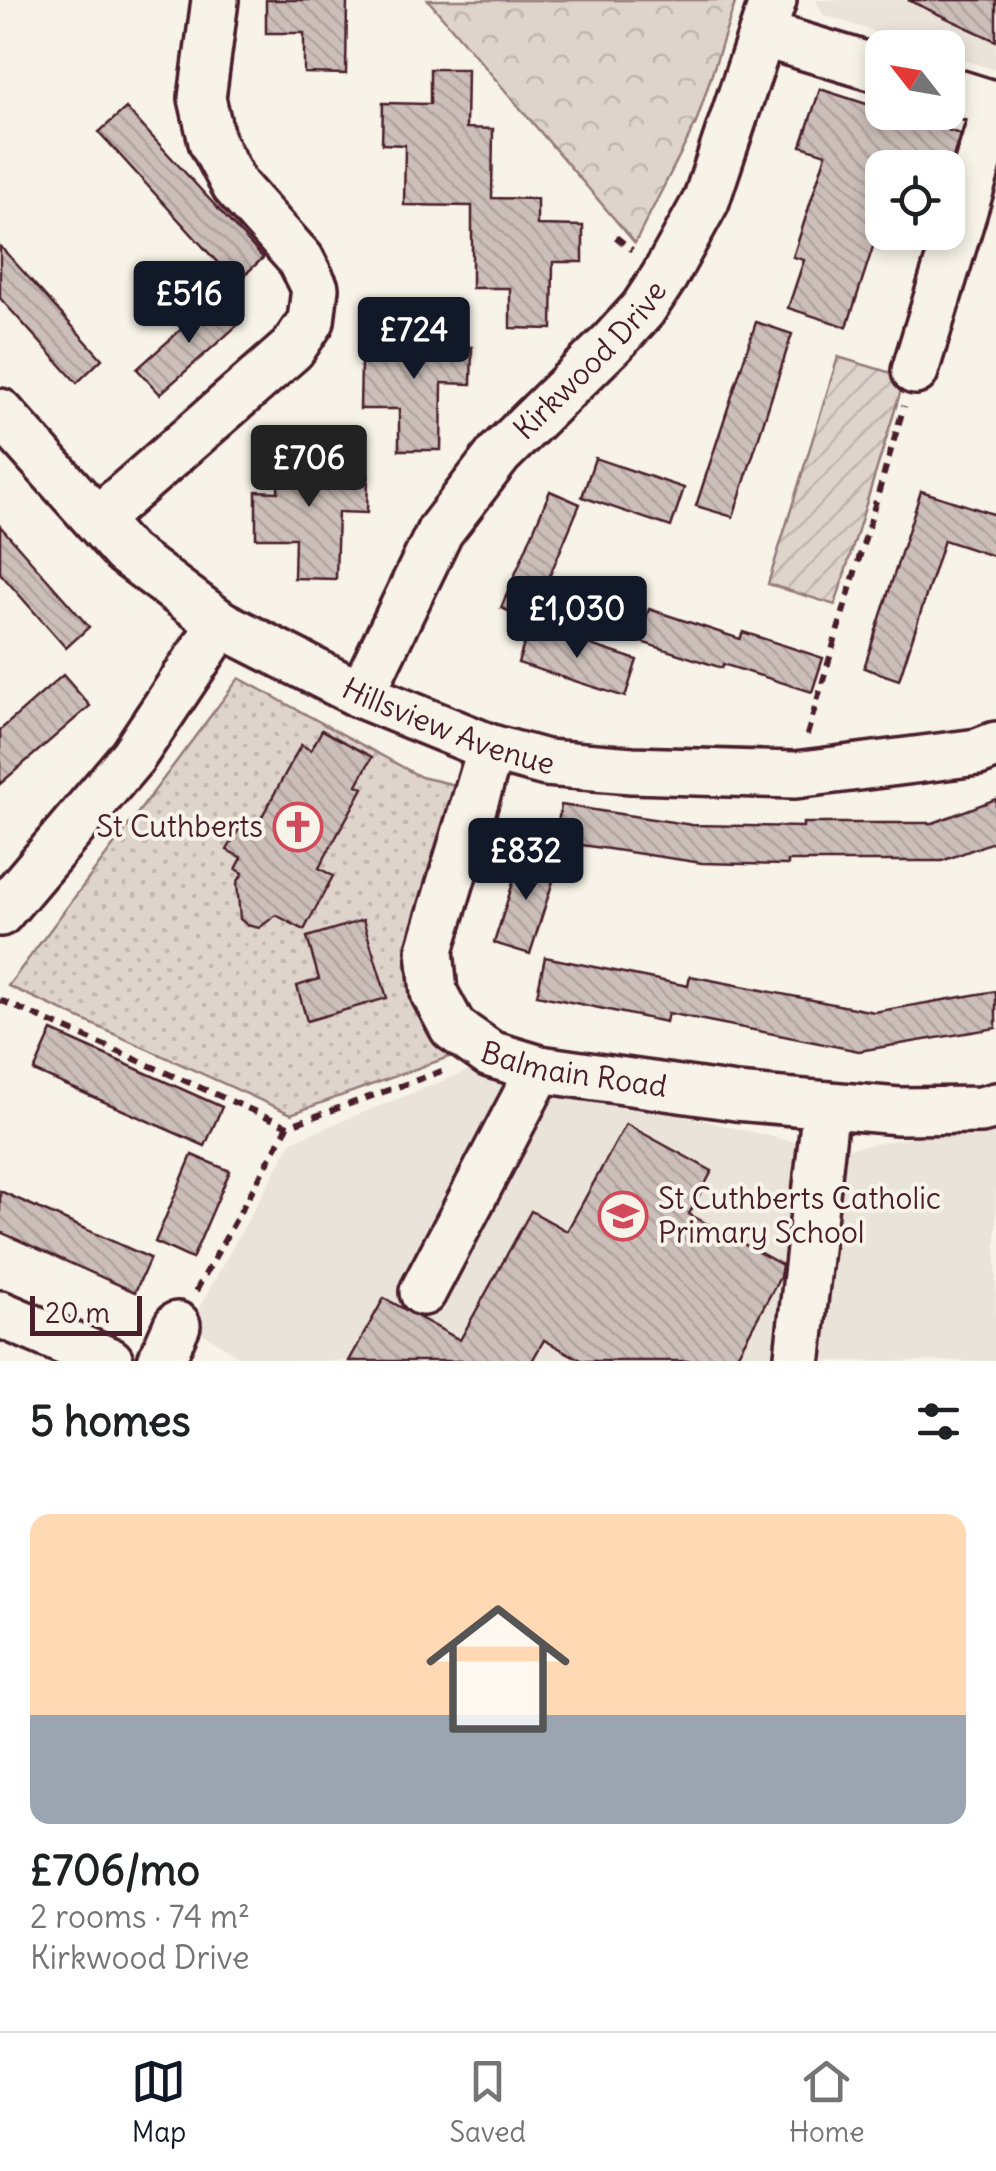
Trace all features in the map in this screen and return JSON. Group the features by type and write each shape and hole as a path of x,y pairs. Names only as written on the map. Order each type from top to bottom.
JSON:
{"street":[{"path":"97,520 292,349 312,321 315,288 300,260 235,186 212,142 202,98 215,0"},
{"path":"767,17 865,62"},
{"name":"Kirkwood Drive","path":"361,695 440,531 499,454 613,342 643,309 664,277 706,201 767,17"},
{"path":"915,371 996,105 965,95"},
{"name":"Hillsview Avenue","path":"0,412 126,552 221,624 361,695 491,748 546,763 795,775 978,752 996,744"},
{"path":"1,909 133,756 221,624"},
{"name":"Balmain Road","path":"491,748 430,950 434,993 453,1028 490,1054 540,1069 736,1097 899,1111 981,1110 996,1106"},
{"path":"423,1292 540,1069"},
{"path":"798,1356 826,1105"},
{"path":"0,1314 110,1361"}],"path":[{"path":"795,775 915,371"},
{"path":"0,1000 288,1126"},
{"path":"169,1343 288,1126 490,1054"}],"shaded area":[{"path":"816,0 996,0 996,70 965,60 965,30 870,30 823,15"},
{"name":"St Cuthberts Catholic Primary School","path":"475,1068 834,1151 996,1123 996,1361 245,1361 190,1324 292,1141"}],"green space":[{"path":"428,0 736,0 696,123 635,243"},
{"path":"838,357 905,377 835,605 768,584"},
{"path":"239,678 421,777 464,787 412,954 457,1054 291,1114 8,986"}],"building":[{"path":"266,0 347,0 346,74 304,73 304,33 266,33"},
{"path":"908,0 996,0 996,41"},
{"path":"430,69 467,69 466,128 493,129 492,198 537,199 537,225 583,226 583,262 553,262 552,329 510,328 510,288 472,288 472,206 404,205 405,145 382,144 383,103 430,104"},
{"path":"820,89 865,104 865,130 948,130 960,134 955,150 865,150 865,250 872,250 847,327 788,308 804,260 793,257 826,154 801,146"},
{"path":"126,108 263,258 236,283 99,132"},
{"path":"0,246 102,359 77,383 0,298"},
{"path":"217,297 240,323 160,394 137,369"},
{"path":"383,320 427,321 426,346 472,347 471,384 442,383 441,450 399,450 399,409 360,409 361,363 383,363"},
{"path":"756,322 792,334 733,517 696,506"},
{"path":"279,448 322,449 322,475 368,476 367,513 338,512 336,579 294,578 295,538 256,538 256,491 278,492"},
{"path":"595,458 684,488 671,527 582,497"},
{"path":"550,491 580,504 531,620 501,608"},
{"path":"921,491 996,515 996,557 944,540 899,680 864,668"},
{"path":"0,526 89,627 66,648 0,573"},
{"path":"649,609 740,639 743,632 823,658 812,692 638,641"},
{"path":"530,625 637,660 625,697 518,663"},
{"path":"63,675 90,706 0,784 0,730"},
{"name":"St Cuthberts","path":"322,730 372,757 357,785 363,788 319,868 333,876 304,930 276,915 259,928 247,925 240,919 237,883 243,873 236,869 242,858 227,850 242,824 254,831 301,745 311,750"},
{"path":"996,799 996,841 942,861 702,863 555,841 561,805 692,825 803,827 803,823 933,823"},
{"path":"523,851 559,862 530,954 494,943"},
{"path":"363,920 387,998 307,1021 297,986 319,979 307,937"},
{"path":"545,957 688,986 690,976 874,1012 996,991 996,1028 859,1051 668,1013 666,1022 537,995"},
{"path":"52,1031 222,1107 205,1146 34,1071"},
{"path":"626,1124 712,1171 689,1214 782,1265 780,1277 734,1361 583,1361 544,1340 532,1361 349,1361 384,1298 460,1340 531,1211 567,1231"},
{"path":"192,1155 230,1171 192,1259 155,1242"},
{"path":"0,1191 150,1258 135,1292 0,1232"}],"place":[{"name":"St Cuthberts","path":"298,827"},
{"name":"St Cuthberts Catholic Primary School","path":"623,1216"}]}
